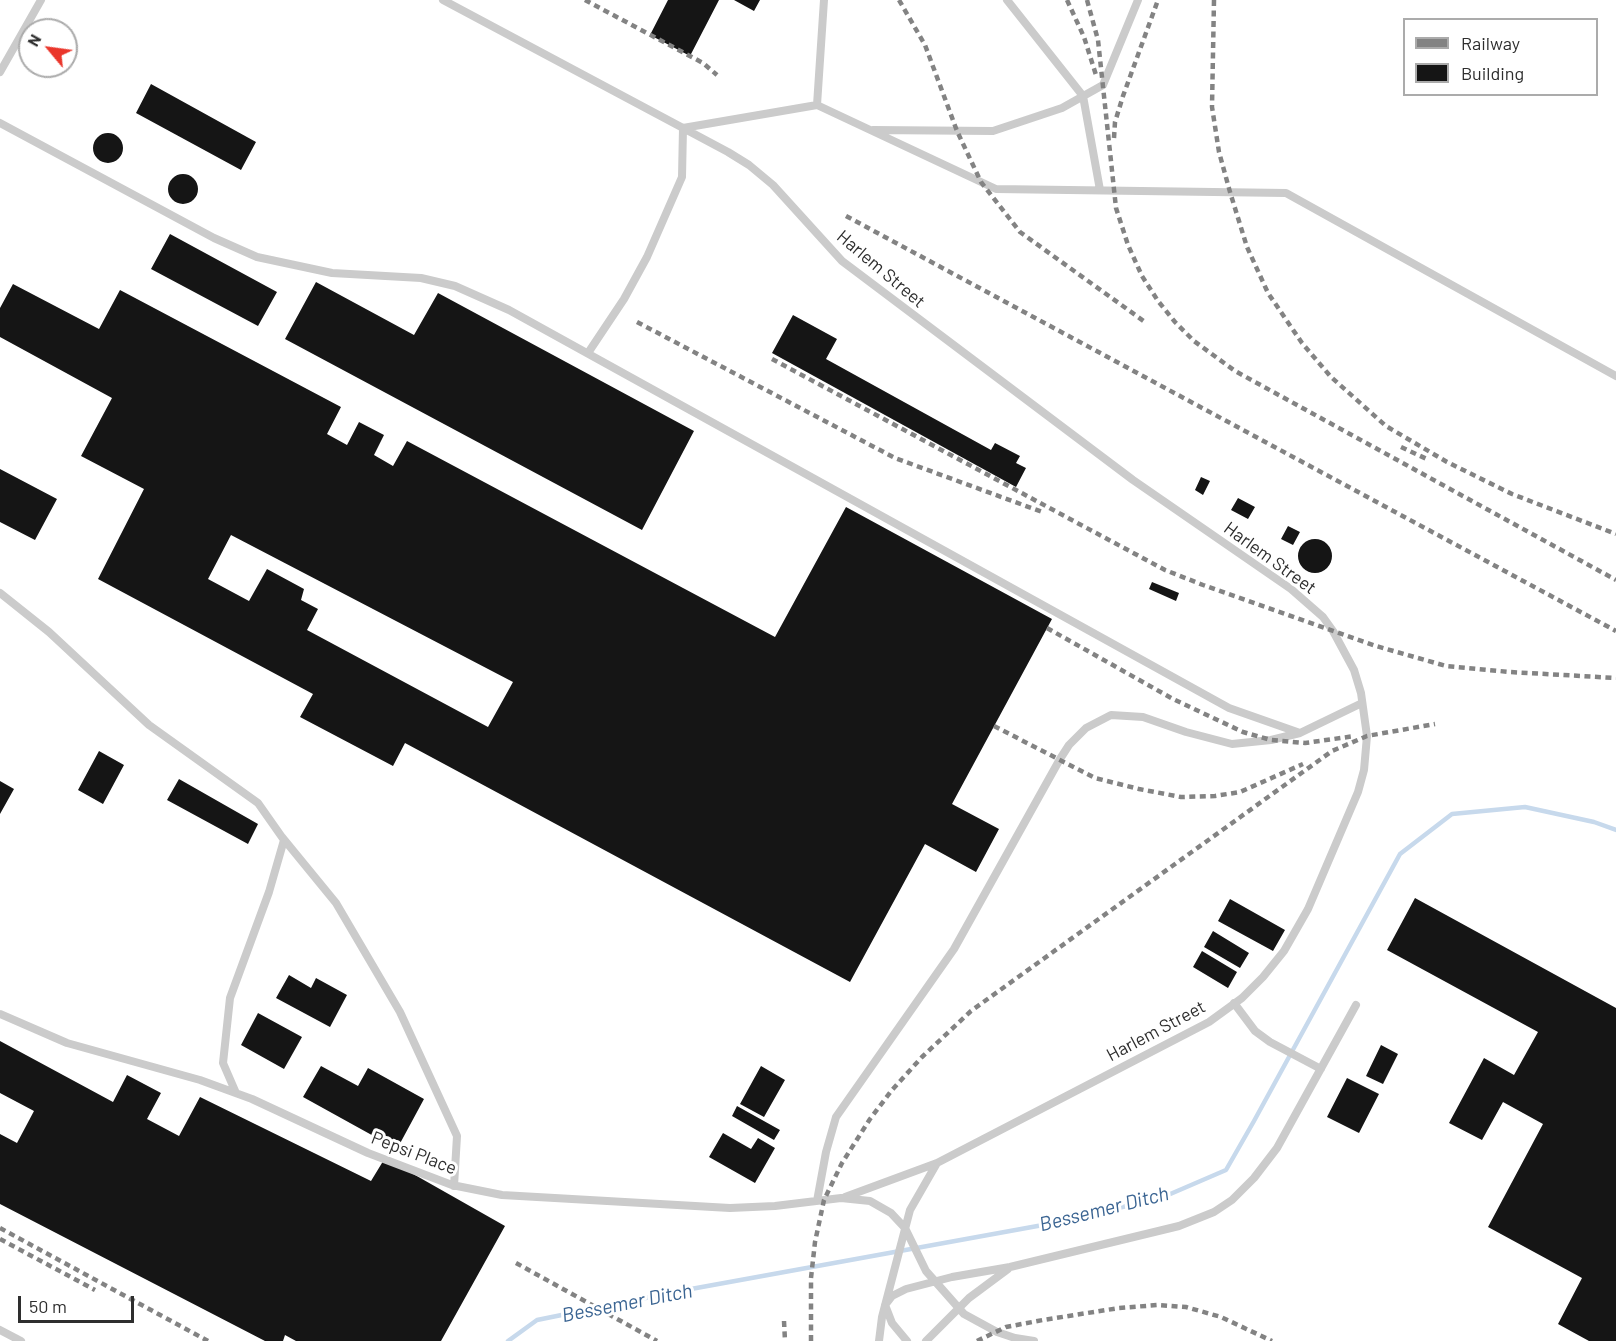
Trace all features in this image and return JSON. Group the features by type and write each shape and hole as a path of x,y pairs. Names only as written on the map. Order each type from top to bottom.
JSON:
{"lane":[{"path":"0,72 41,0"},
{"name":"Harlem Street","path":"443,0 735,156 773,184 842,261 1133,480 1291,589 1323,617 1354,669 1367,736 1364,770 1358,792 1308,909 1284,951 1263,977 1209,1022 937,1163 841,1198"},
{"path":"817,105 824,0"},
{"path":"1007,0 1083,96 1100,190"},
{"path":"870,130 993,131 1062,108 1102,85 1138,0"},
{"path":"588,353 647,257 682,177 683,128 817,105 996,189 1286,193 1616,376"},
{"path":"0,123 214,238 257,257 332,273 421,278 455,286 508,310 1229,708 1300,733"},
{"path":"0,593 49,632 149,724 258,803 281,836 336,903 400,1012 457,1136 454,1186"},
{"path":"817,1201 826,1152 837,1117 954,948 1060,759 1069,745 1086,728 1111,715 1143,717 1186,732 1232,744 1271,740 1300,733 1362,703"},
{"path":"236,1093 223,1063 230,998 269,892 284,840 281,836"},
{"path":"1234,1003 1255,1030 1270,1041 1321,1069"},
{"path":"885,1305 892,1296 906,1289 1010,1267 1179,1226 1214,1212 1232,1200 1254,1178 1278,1148 1356,1005"},
{"name":"Pepsi Place","path":"0,1014 68,1043 200,1080 236,1093 368,1153 454,1186 502,1195 730,1208 841,1198"},
{"path":"879,1341 885,1305 910,1210 937,1163"},
{"path":"841,1198 870,1201 891,1213 905,1228 923,1266 964,1314 997,1332 1034,1341"},
{"path":"926,1341 969,1298 1010,1267"},
{"path":"885,1305 892,1323 907,1341"},
{"path":"0,1330 21,1341"}],"building":[{"path":"668,0 719,0 690,56 650,35"},
{"path":"734,0 760,0 754,11"},
{"path":"151,84 256,142 241,170 136,113"},
{"path":"108,133 119,137 123,148 119,159 108,163 97,159 93,148 97,137"},
{"path":"183,174 194,178 198,189 194,200 183,204 172,200 168,189 172,178"},
{"path":"170,234 277,292 258,326 151,269"},
{"path":"316,282 414,335 438,293 694,431 642,530 285,339"},
{"path":"13,284 99,329 120,290 341,407 327,434 347,445 359,422 384,435 374,455 393,466 407,441 775,637 846,507 1052,619 952,804 999,829 976,872 925,844 850,982 405,743 393,766 300,717 313,694 98,579 144,489 81,456 112,398 0,337 0,308","holes":["231,535 513,682 488,727 307,630 318,609 301,600 304,589 267,569 249,601 208,579"]},
{"path":"793,315 837,339 826,359 991,450 995,443 1020,456 1016,463 1026,468 1016,487 772,353"},
{"path":"0,469 57,499 35,540 0,522"},
{"path":"1201,477 1210,481 1203,495 1195,490"},
{"path":"1238,498 1255,507 1248,519 1231,510"},
{"path":"1288,526 1300,532 1293,545 1281,539"},
{"path":"1315,539 1327,544 1332,556 1327,568 1315,573 1303,568 1298,556 1303,544"},
{"path":"1152,582 1179,593 1176,601 1149,589"},
{"path":"99,751 124,765 103,804 78,790"},
{"path":"179,779 258,824 248,844 167,800"},
{"path":"0,781 14,789 0,814"},
{"path":"1415,898 1616,1008 1616,1341 1589,1341 1558,1324 1582,1278 1488,1227 1543,1124 1503,1102 1482,1140 1449,1123 1484,1058 1514,1075 1538,1032 1387,950"},
{"path":"1230,899 1285,930 1273,951 1218,921"},
{"path":"1213,931 1249,953 1240,968 1204,947"},
{"path":"1202,951 1237,972 1228,988 1193,967"},
{"path":"289,975 311,988 316,978 347,995 330,1027 276,998"},
{"path":"258,1013 302,1037 284,1069 241,1045"},
{"path":"0,1041 113,1102 127,1075 161,1093 147,1119 179,1136 200,1097 371,1181 385,1158 505,1226 441,1341 296,1341 285,1335 283,1341 265,1341 0,1204 0,1134 17,1143 34,1111 0,1093"},
{"path":"1381,1045 1398,1054 1383,1084 1366,1076"},
{"path":"321,1066 358,1086 368,1068 424,1099 397,1149 303,1097"},
{"path":"761,1066 785,1080 764,1117 740,1104"},
{"path":"1347,1078 1379,1094 1359,1133 1327,1117"},
{"path":"737,1106 780,1130 774,1140 732,1116"},
{"path":"723,1133 751,1149 758,1138 775,1148 755,1183 709,1157"}],"waterway":[{"name":"Bessemer Ditch","path":"508,1341 537,1320 680,1291 1054,1223 1161,1198 1226,1170 1400,854 1452,814 1525,807 1594,822 1616,830"}],"railway":[{"path":"585,0 703,63 717,75"},
{"path":"899,0 925,45 957,131 981,182 1020,232 1145,322"},
{"path":"1067,0 1084,37 1096,75"},
{"path":"1087,0 1098,40 1116,208 1128,245 1142,276 1175,322 1194,341 1235,371 1616,580"},
{"path":"1114,138 1115,122 1123,96 1158,0"},
{"path":"1214,0 1212,107 1219,152 1247,247 1268,293 1302,343 1331,377 1386,426 1447,462 1512,494 1616,534"},
{"path":"846,216 1616,631"},
{"path":"637,322 895,458 1045,513"},
{"path":"772,359 1165,570 1203,585 1376,646 1446,666 1616,678"},
{"path":"1401,447 1429,460"},
{"path":"1047,628 1173,699 1243,732 1271,740 1305,743 1355,736"},
{"path":"811,1341 811,1278 815,1242 824,1200 842,1163 870,1119 922,1057 971,1011 1332,751 1367,736 1435,724"},
{"path":"994,726 1095,778 1181,797 1215,796 1240,792 1303,764"},
{"path":"0,1228 208,1341"},
{"path":"0,1239 95,1290"},
{"path":"516,1263 657,1341"},
{"path":"977,1341 1006,1327 1119,1308 1158,1305 1186,1307 1221,1317 1272,1341"},
{"path":"784,1321 785,1341"}]}
